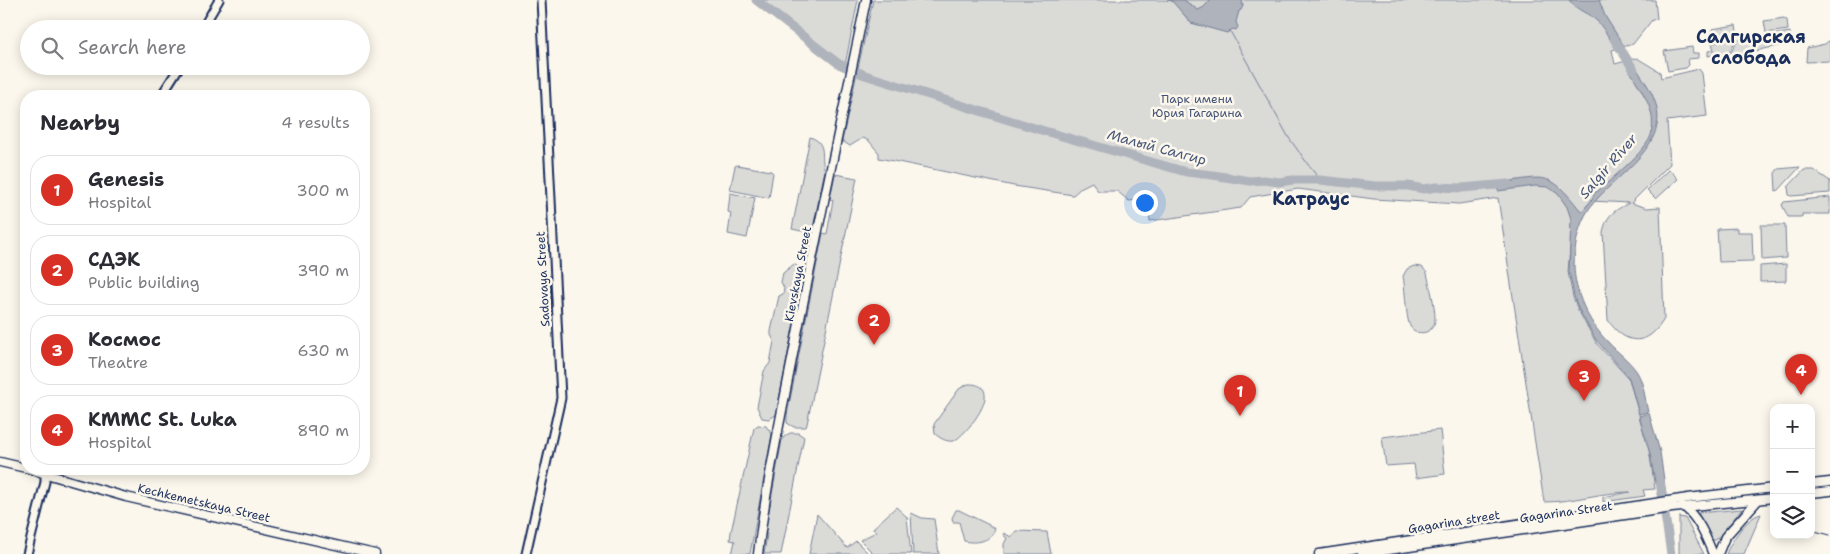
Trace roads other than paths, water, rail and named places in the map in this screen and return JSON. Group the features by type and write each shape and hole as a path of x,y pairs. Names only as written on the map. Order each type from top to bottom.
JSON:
{"main road":[{"path":"207,20 219,0"},
{"name":"Sadovaya Street","path":"526,554 561,398 541,0"},
{"name":"Kievskaya Street","path":"758,554 762,518 785,399 837,135 850,82 866,0"},
{"path":"166,90 175,75"},
{"name":"Kechkemetskaya Street","path":"0,462 20,466"},
{"path":"27,554 45,482 44,475"},
{"name":"Kechkemetskaya Street","path":"57,475 126,497 375,554"},
{"path":"1815,484 1830,482"},
{"path":"1674,504 1770,488"},
{"path":"1718,554 1725,537 1758,500 1770,490"},
{"path":"1815,493 1830,491"},
{"name":"Gagarina Street","path":"1362,554 1674,504 1684,506 1770,498"},
{"path":"1684,506 1696,520 1714,554"},
{"name":"Gagarina street","path":"1319,554 1653,507"}],"waterway":[{"name":"Малый Салгир","path":"756,0 839,64 865,75 1041,130 1186,172 1250,181 1320,180 1375,186 1408,186 1424,189 1508,184"},
{"path":"1230,31 1263,91"},
{"name":"Salgir River","path":"1614,39 1634,70"},
{"path":"1264,93 1299,152"},
{"path":"1300,153 1309,166"},
{"path":"1310,167 1320,180"},
{"name":"Salgir River","path":"1660,482 1671,554"}],"railway":[{"path":"1815,531 1830,535"}],"place":[{"name":"СДЭК","path":"874,345"},
{"name":"KMMC St. Luka","path":"1801,395"},
{"name":"Космос","path":"1584,401"},
{"name":"Genesis","path":"1240,416"}],"district":[{"name":"Салгирская слобода","path":"1751,47"},
{"name":"Катраус","path":"1311,199"}],"park label":[{"name":"Парк имени Юрия Гагарина","path":"1197,106"}]}
